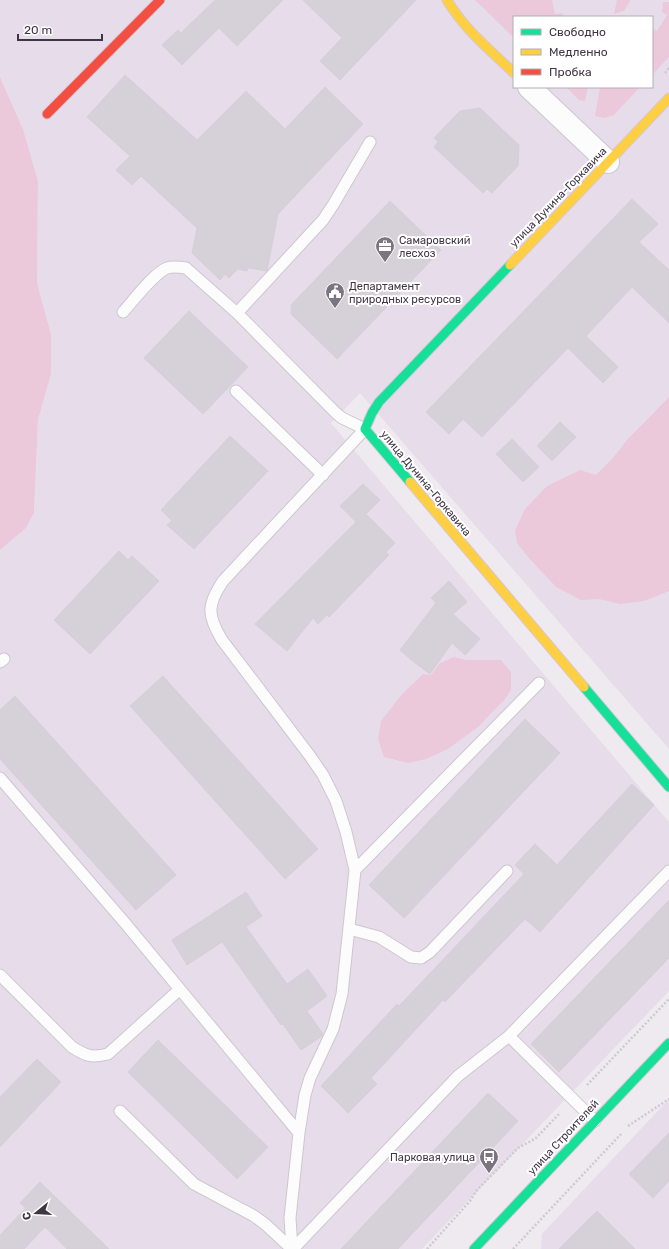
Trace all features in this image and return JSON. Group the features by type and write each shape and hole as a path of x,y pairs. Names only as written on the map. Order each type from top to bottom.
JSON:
{"street":[{"path":"47,114 160,0"},
{"path":"447,0 451,8 462,22 513,71"},
{"path":"530,88 608,162"},
{"name":"улица Дунина-Горкавича","path":"669,98 379,402 365,429 669,787"},
{"name":"улица Строителей","path":"480,1247 595,1121 669,1043"}],"lane":[{"path":"237,312 323,220 370,142"},
{"path":"123,312 159,273 168,268 186,268 237,312 336,413 342,418 365,429 223,581 213,595 210,608 213,626 222,640 323,775 336,801 346,832 355,870 342,994 333,1029 310,1078 305,1095 299,1133 290,1218 292,1249"},
{"path":"236,391 323,475"},
{"path":"355,870 539,683"},
{"path":"0,778 125,922 179,990 299,1133"},
{"path":"349,929 379,937 411,957 421,958 430,952 507,871"},
{"path":"292,1249 458,1076 509,1036 669,871"},
{"path":"0,975 72,1047 85,1056 98,1057 108,1054 179,990"},
{"path":"509,1036 595,1121"},
{"path":"120,1111 194,1184 254,1216 292,1249"}],"path":[{"path":"427,1249 470,1201 477,1190 518,1148 536,1138 669,998"},
{"path":"513,1249 629,1125 669,1099"}],"shaded area":[{"path":"0,0 669,0 669,749 360,393 331,423 669,822 669,991 422,1249 0,1249 0,550 26,528 34,513 38,420 51,374 51,334 37,283 38,181 23,129 0,77"},
{"path":"475,0 552,0 555,14 562,13 564,16 513,16 513,37"},
{"path":"617,0 630,1 624,11 614,14"},
{"path":"663,2 669,2 669,57 653,74 653,29 657,31 667,15 662,12"},
{"path":"0,77 23,129 38,181 37,283 51,334 51,374 38,420 34,513 26,528 0,550"},
{"path":"567,88 588,88 585,101 579,100"},
{"path":"600,88 639,88 614,115 605,118 595,116"},
{"path":"669,397 669,591 644,601 620,604 599,599 581,600 556,587 517,543 515,530 525,509 547,486 580,470 596,475 612,459 627,440"},
{"path":"454,657 466,660 501,660 511,672 511,690 505,699 478,727 448,749 426,759 408,763 384,757 378,739 381,721 402,694 423,674 431,675 440,663"},
{"path":"669,1099 669,1249 541,1249 542,1234"}],"building":[{"path":"215,0 283,0 237,46 219,28 182,65 162,45 178,30 181,33"},
{"path":"303,0 416,0 340,80 320,61 342,38"},
{"path":"125,75 197,140 246,91 285,129 325,87 363,124 278,214 267,271 248,268 247,271 238,269 229,278 225,274 220,280 192,253 197,228 141,176 132,185 116,170 130,156 87,117"},
{"path":"480,108 519,145 518,166 492,193 487,189 483,193 434,147 438,142 434,138 460,111"},
{"path":"632,199 658,224 639,242 669,270 669,323 632,287 586,336 618,367 603,383 568,348 482,437 463,419 449,434 426,412"},
{"path":"390,201 441,250 337,359 291,314 291,305"},
{"path":"189,311 248,367 203,414 144,358"},
{"path":"560,422 576,437 552,461 537,446"},
{"path":"230,436 268,471 194,549 167,525 172,521 161,510"},
{"path":"512,439 539,467 523,482 496,454"},
{"path":"363,484 380,500 366,514 395,543 386,552 389,555 329,617 327,615 318,624 313,618 287,651 255,624 356,522 340,506"},
{"path":"119,551 128,560 132,556 159,581 90,654 54,620"},
{"path":"449,581 467,602 453,614 480,639 465,655 452,643 430,674 400,650 436,603 431,598"},
{"path":"163,676 318,849 285,879 130,706"},
{"path":"15,696 176,875 136,910 0,759 0,710"},
{"path":"525,719 560,753 404,918 369,885"},
{"path":"632,784 654,805 540,932 525,919 445,1002 443,1000 371,1078 377,1084 348,1113 321,1086 397,1004 399,1006 524,874 515,865 535,844 557,865"},
{"path":"246,892 262,916 246,927 287,984 308,969 327,996 307,1011 323,1034 301,1050 283,1024 281,1025 222,942 187,965 172,940"},
{"path":"669,900 669,958 559,1072 531,1044"},
{"path":"158,1040 268,1147 237,1179 128,1072"},
{"path":"37,1059 61,1082 0,1147 0,1097"},
{"path":"488,1093 518,1121 398,1249 341,1249"},
{"path":"669,1133 669,1181 653,1198 629,1174"},
{"path":"40,1182 109,1249 67,1249 45,1227 24,1249 0,1249 0,1235 26,1208 20,1203"},
{"path":"597,1211 635,1249 559,1249"}],"traffic: fast":[{"path":"410,482 365,429 372,413 379,402 510,265"},
{"path":"584,687 669,787"},
{"path":"474,1249 669,1043"}],"traffic: slow":[{"path":"447,0 469,30 513,72"},
{"path":"510,265 669,98"},
{"path":"410,482 584,687"}],"traffic: jam":[{"path":"47,114 160,0"}],"place":[{"name":"Самаровский лесхоз","path":"385,263"},
{"name":"Департамент природных ресурсов","path":"335,309"},
{"name":"Парковая улица","path":"489,1174"}]}
